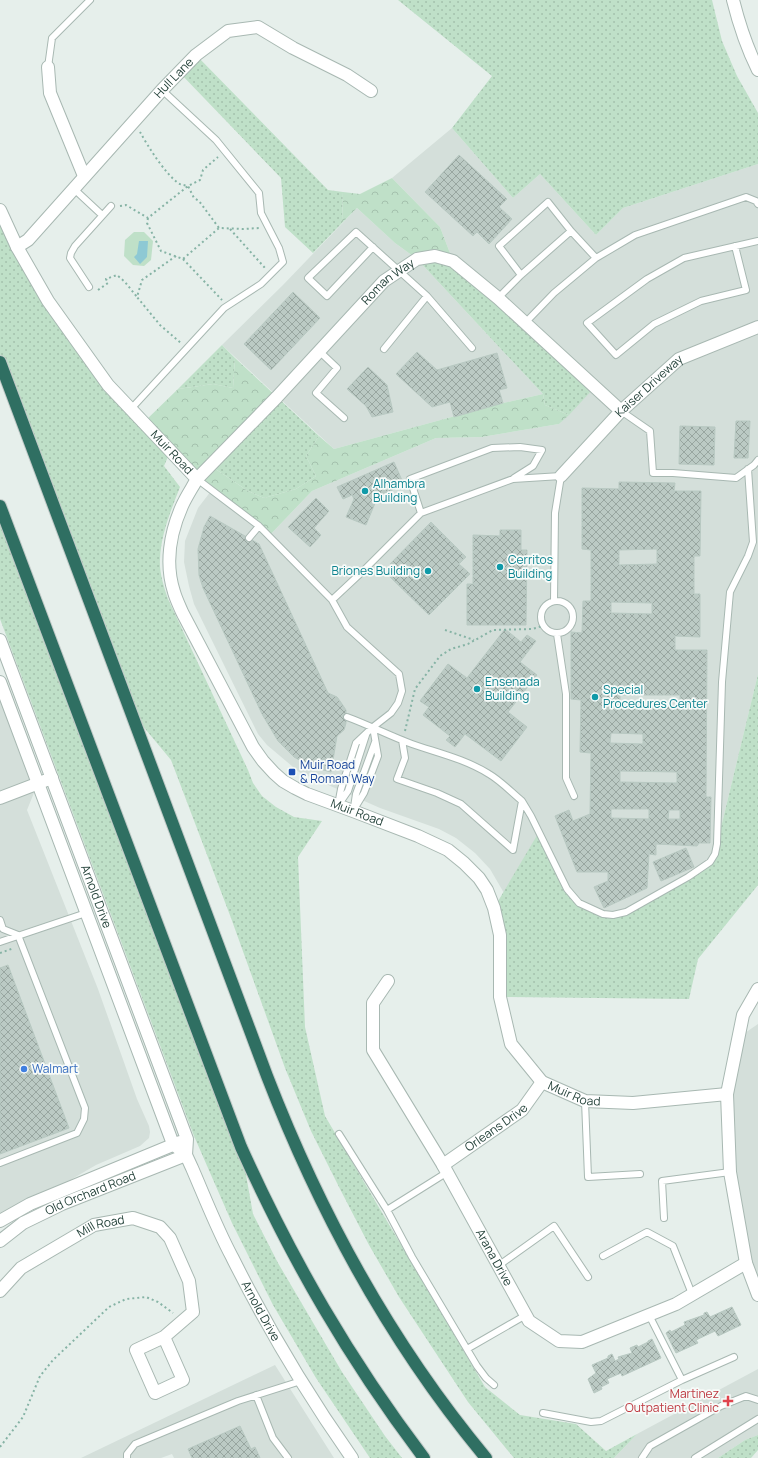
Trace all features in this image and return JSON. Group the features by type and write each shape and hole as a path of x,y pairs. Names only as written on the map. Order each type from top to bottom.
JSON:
{"highway":[{"path":"0,362 259,1057 290,1132 325,1208 351,1258 380,1308 435,1390 486,1458"},
{"path":"0,506 230,1121 244,1153 278,1226 326,1314 375,1391 424,1458"}],"street":[{"path":"733,0 737,19 750,54 758,70"},
{"name":"Hull Lane","path":"17,248 28,240 133,121 196,55 228,31 258,27 293,48 347,75 371,91"},
{"path":"48,67 50,93 84,176"},
{"name":"Muir Road","path":"0,210 17,248 48,301 108,385 130,410 197,479 182,506 174,528 169,552 170,575 173,591 182,612 253,747 262,761 279,778 307,794 353,810 418,836 448,850 464,862 479,878 487,890 494,908 500,935 500,997 511,1044 542,1082 585,1101 633,1103 727,1094"},
{"name":"Roman Way","path":"197,479 384,281 417,259 435,256 453,261 498,298 621,411"},
{"name":"Kaiser Driveway","path":"561,476 621,411 679,359 758,327"},
{"name":"Arnold Drive","path":"0,640 186,1139 186,1155 231,1256 268,1326 301,1381 352,1458"},
{"name":"Arnold Drive","path":"0,682 173,1144 186,1155"},
{"path":"0,798 52,778"},
{"name":"Arana Drive","path":"388,981 373,1003 374,1050 444,1169 529,1321 559,1341 582,1342 676,1304 746,1263"},
{"path":"758,989 744,1015 727,1094 730,1172 746,1263 758,1295"},
{"name":"Orleans Drive","path":"444,1169 522,1110 542,1082"},
{"name":"Old Orchard Road","path":"0,1221 30,1204 186,1139"},
{"name":"Old Orchard Road","path":"0,1241 24,1223 62,1204 186,1155"},
{"name":"Mill Road","path":"0,1291 21,1268 94,1225 133,1218 160,1227 170,1238 189,1281 193,1312 164,1338 136,1350 155,1393 183,1380 164,1338"}],"lane":[{"path":"48,67 52,38 90,0"},
{"path":"130,410 224,308 261,284 283,262 278,248 261,214 259,193 216,140 162,90"},
{"path":"73,188 102,215"},
{"path":"525,323 554,293 596,258 635,235 746,197 756,200 758,204"},
{"path":"521,275 499,246 548,202 571,231 596,258"},
{"path":"89,288 70,258 71,252 110,206"},
{"path":"498,298 521,275 571,231"},
{"path":"373,247 327,296 308,278 356,232 373,247 400,271 427,296 472,348"},
{"path":"735,246 746,290 701,301 654,324 616,356 587,323 647,279 684,258 735,246 758,241"},
{"path":"384,349 427,296"},
{"path":"319,351 337,368 316,393 344,418"},
{"path":"621,411 650,431 653,473 673,473 736,478 758,460"},
{"path":"332,600 421,512 513,479 533,466 542,450 520,447 492,448 410,479 421,512"},
{"path":"347,717 402,740 466,762 489,774 522,801 567,889 579,903 603,914 614,915 626,912 688,877 710,862 718,844 722,682 730,592 748,556 753,542 748,469"},
{"path":"513,479 561,476 555,513 554,601"},
{"path":"197,479 259,526 332,600 347,627 399,674 402,691 398,703 391,712 356,743 341,789 338,805"},
{"path":"249,538 259,526"},
{"path":"554,601 565,603 572,611 573,616 573,622 567,630 557,634 547,630 543,626 540,616 542,611 549,603 554,601"},
{"path":"557,634 566,694 566,778 574,796"},
{"path":"353,810 356,794 376,742 373,727"},
{"path":"402,740 405,758 397,779 437,793 461,804 513,850 522,801"},
{"path":"0,942 86,913"},
{"path":"0,920 3,928 18,935 85,1108 84,1118 77,1133 0,1163"},
{"path":"585,1101 588,1177 640,1174"},
{"path":"340,1134 387,1210 412,1257 467,1349 486,1378 494,1385"},
{"path":"387,1210 444,1169"},
{"path":"664,1218 662,1181 730,1172"},
{"path":"498,1266 554,1226 588,1277"},
{"path":"603,1256 647,1232 674,1246 692,1294"},
{"path":"467,1349 526,1315"},
{"path":"649,1315 682,1380"},
{"path":"543,1413 591,1422 601,1421 682,1380 734,1357"},
{"path":"127,1458 127,1454 135,1444 238,1401 301,1381"},
{"path":"256,1395 273,1438 288,1458"},
{"path":"642,1458 650,1446 721,1406 746,1396 758,1400"},
{"path":"695,1458 758,1419"}],"path":[{"path":"133,121 150,151 180,184 188,186 194,198 199,202 219,228"},
{"path":"224,308 222,299 183,259 161,251 147,223 148,218 188,186 200,180 203,170 225,150"},
{"path":"110,206 126,205 148,218"},
{"path":"183,259 219,228 243,229 268,227"},
{"path":"230,228 271,274"},
{"path":"137,297 142,280 176,256"},
{"path":"89,288 93,294 108,283 106,279 117,275 125,282 160,325 187,349"},
{"path":"402,740 408,722 415,689 440,656 451,649 474,640 492,630 532,629 543,626"},
{"path":"445,630 474,640"},
{"path":"0,953 16,948"},
{"path":"0,1447 23,1417 40,1376 53,1360 109,1307 126,1299 146,1297 158,1302 183,1320"}],"shaded area":[{"path":"452,128 513,198 540,174 596,235 623,208 758,164 758,674 717,844 710,862 626,912 603,914 572,896 539,833 504,893 490,869 475,853 456,838 439,829 380,808 299,772 267,745 258,734 194,604 189,586 184,562 185,541 198,508 211,491 269,536 312,491 436,438 482,437 559,424 595,387 453,261 440,227 392,178"},
{"path":"357,208 395,243 417,259 543,394 503,403 334,449 222,345 283,285"},
{"path":"0,682 38,783 27,810 98,989 150,1132 149,1138 140,1146 96,1165 0,1221"},
{"path":"758,1024 758,1295 746,1263 727,1094 739,1037"},
{"path":"275,1365 334,1458 174,1458 172,1454 161,1458 81,1458"},
{"name":"Martinez Outpatient Clinic","path":"758,1369 758,1435 745,1440 718,1458 614,1458 637,1434"}],"green space":[{"path":"398,0 712,0 722,41 737,76 758,113 758,164 623,208 596,235 540,174 513,198 452,128 492,76"},
{"path":"196,55 328,190 343,192 342,223 313,253 285,227 281,178 179,72"},
{"path":"392,178 440,227 453,261 417,259 395,243 357,208 342,223 343,192 360,194"},
{"path":"0,210 17,247 108,385 170,452 164,466 180,487 162,540 160,569 162,579 168,599 253,783 262,796 276,807 294,817 322,821 298,857 305,1027 325,1116 485,1387 520,1415 576,1424 606,1451 637,1434 614,1458 514,1458 468,1402 399,1297 369,1245 311,1131 285,1068 231,918 171,760 132,713 0,362"},
{"path":"134,232 144,232 153,241 151,260 144,266 133,265 124,256 125,240"},
{"path":"417,259 453,261 595,387 569,415 545,405 543,394"},
{"path":"222,345 235,358 233,388 213,384 178,389"},
{"path":"235,358 277,397 211,466 248,491 264,498 296,489 316,476 306,456 319,436 334,449 503,403 543,394 545,405 569,415 559,424 482,437 436,438 312,491 269,536 211,491 143,423 178,389 213,384 233,388"},
{"path":"277,397 319,436 306,456 316,476 296,489 264,498 248,491 211,466"},
{"path":"0,506 241,1147 253,1214 278,1263 342,1372 385,1436 402,1458 370,1458 316,1378 273,1305 232,1223 194,1136 0,619"},
{"path":"758,674 758,885 698,959 689,999 500,997 494,908 539,832 572,896 603,914 626,912 710,862 717,844"},
{"path":"758,1435 758,1450 751,1458 718,1458 745,1440"}],"water":[{"path":"139,241 148,241 147,257 140,264 134,257 137,254"}],"building":[{"path":"459,155 507,199 499,207 512,219 489,244 477,232 473,236 425,192"},
{"path":"293,292 320,318 271,370 244,344"},
{"path":"417,352 437,370 497,353 507,388 499,390 503,403 454,417 450,402 432,407 396,374"},
{"path":"368,367 387,385 393,412 372,417 366,406 347,389"},
{"path":"736,421 750,421 748,458 734,458"},
{"path":"680,426 715,427 714,465 679,464"},
{"name":"Alhambra Building","path":"394,462 404,485 378,496 366,525 346,517 354,499 352,495 343,499 337,487"},
{"name":"Special Procedures Center","path":"619,482 675,483 674,491 701,491 700,556 694,556 694,594 700,594 700,637 675,636 675,650 707,650 706,797 711,797 710,843 699,843 697,846 656,844 656,855 649,854 647,888 604,908 594,887 608,881 608,872 577,872 555,816 569,810 573,821 590,814 591,753 580,752 581,700 571,699 571,632 582,633 583,601 591,601 591,550 582,549 582,488 619,489","holes":["657,549 657,564 619,565 619,550","611,602 652,603 652,614 611,613","620,695 680,695 680,706 620,705","611,733 643,734 643,744 610,743","620,771 677,772 677,783 620,782","611,809 649,809 649,819 611,818","669,810 680,810 680,819 668,819"]},
{"path":"316,498 329,511 314,528 321,535 310,547 288,527"},
{"path":"210,516 259,544 328,693 337,697 346,710 346,723 344,730 337,736 331,772 312,767 294,757 278,741 262,714 203,588 199,575 198,549 204,527"},
{"name":"Briones Building","path":"431,522 466,557 459,564 470,574 429,615 387,574 394,567 390,564"},
{"name":"Cerritos Building","path":"500,530 521,530 521,550 527,550 526,625 467,625 467,584 473,584 473,535 500,536"},
{"name":"Ensenada Building","path":"505,629 521,642 527,635 536,641 520,662 537,675 508,712 527,727 501,761 465,734 455,747 446,740 450,736 423,715 429,707 420,701 448,664 467,678"},
{"path":"686,848 694,867 661,881 653,862"},
{"name":"Walmart","path":"8,965 69,1128 0,1154 0,968"},
{"path":"732,1307 741,1325 718,1336 715,1331 696,1340 698,1343 676,1353 666,1333 670,1330 671,1332 685,1325 684,1322 704,1315 704,1313 707,1312 710,1317"},
{"path":"652,1339 661,1358 622,1376 621,1373 607,1379 609,1383 594,1393 588,1379 596,1373 592,1365 608,1358 608,1356 612,1354 615,1361 619,1359 618,1357 632,1353 630,1348 637,1345 638,1347"},
{"path":"240,1426 251,1449 255,1447 260,1458 192,1458 188,1449"}],"place":[{"name":"Alhambra Building","path":"365,491"},
{"name":"Cerritos Building","path":"500,567"},
{"name":"Briones Building","path":"428,571"},
{"name":"Ensenada Building","path":"477,689"},
{"name":"Special Procedures Center","path":"595,697"},
{"name":"Muir Road & Roman Way","path":"292,772"},
{"name":"Walmart","path":"24,1069"},
{"name":"Martinez Outpatient Clinic","path":"728,1401"}]}
